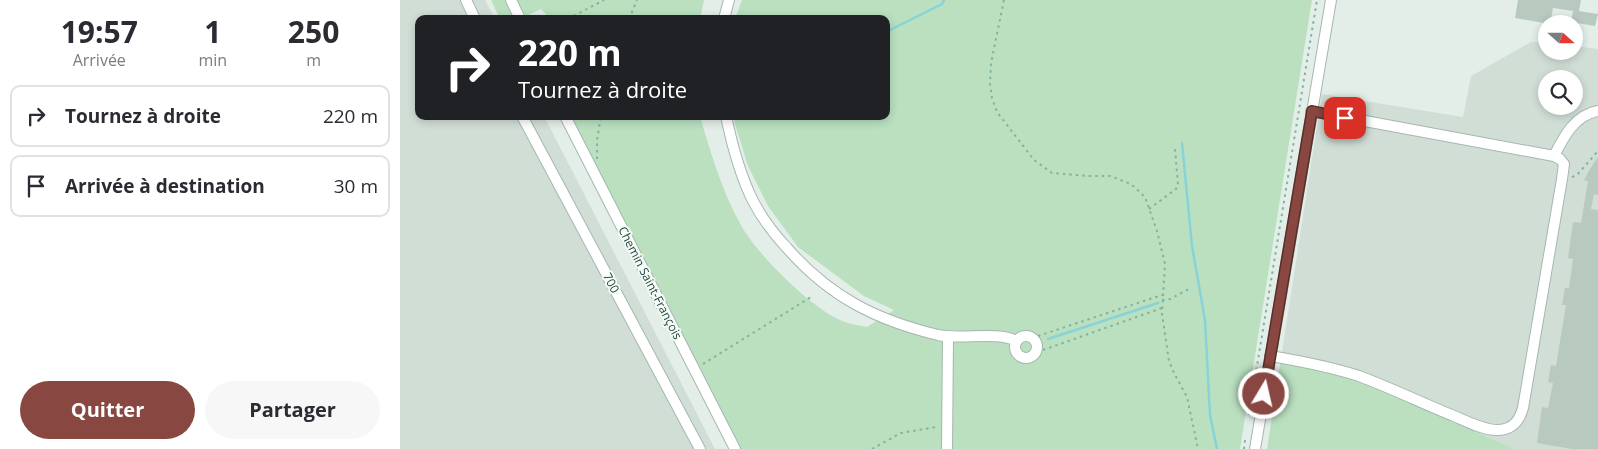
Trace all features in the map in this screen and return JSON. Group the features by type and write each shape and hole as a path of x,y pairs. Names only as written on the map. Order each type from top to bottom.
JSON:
{"street":[{"path":"466,0 473,15"},
{"path":"511,0 518,15"},
{"path":"725,15 729,0"},
{"path":"1255,449 1331,0"},
{"path":"1270,356 1359,376 1471,423 1494,430 1507,429 1514,425 1520,418 1523,408 1564,164 1554,156 1312,111"},
{"path":"1554,156 1572,125 1582,116 1598,111"},
{"name":"700","path":"524,120 700,449"},
{"name":"Chemin Saint-François","path":"567,120 735,449"},
{"path":"727,120 732,148 752,200 776,236 800,264 822,284 864,310 915,329 948,337 1005,337 1017,341"},
{"path":"947,449 948,337"}],"path":[{"path":"576,15 604,0"},
{"path":"630,15 637,0"},
{"path":"1004,0 991,63 990,84 997,112 1034,160 1052,173 1110,176 1131,184 1145,197 1157,231 1165,264 1162,308 1169,362 1187,397 1198,449"},
{"path":"1250,415 1317,0"},
{"path":"597,165 597,140 600,120"},
{"path":"1148,209 1176,189 1178,185 1175,149"},
{"path":"1562,179 1577,176 1598,151"},
{"path":"1162,300 1170,299 1176,294 1188,290"},
{"path":"1038,336 1162,295"},
{"path":"694,369 811,297"},
{"path":"1043,350 1162,308"},
{"path":"872,449 901,433 921,428 936,427"},
{"path":"1244,449 1245,440"}],"shaded area":[{"path":"400,0 485,0 493,15 415,15 415,120 546,120 715,449 400,449"},
{"path":"1531,42 1538,42 1538,60 1583,60 1583,47 1598,49 1598,449 1515,449 1360,381 1281,358 1322,94 1463,117 1471,76"}],"green space":[{"path":"491,0 704,0 701,15 546,15 541,9 528,15 498,15"},
{"path":"742,0 1312,0 1240,449 741,449 567,120 701,120 718,173 735,214 759,251 783,277 810,301 838,319 867,327 894,310 864,296 798,247 768,206 748,166 734,120 890,120 890,15 736,15"},
{"path":"1281,358 1360,381 1515,449 1267,449"}],"building":[{"path":"1518,0 1581,0 1579,11 1598,14 1595,26 1583,24 1583,15 1572,15 1573,11 1553,8 1552,15 1538,15 1538,22 1515,18"},
{"path":"1598,157 1598,195 1594,194 1591,209 1598,210 1598,449 1572,449 1537,443 1542,407 1548,408 1553,383 1548,382 1551,365 1556,366 1566,305 1562,305 1565,288 1569,288 1573,259 1568,258 1573,222 1581,223 1588,181 1584,180"}],"waterway":[{"path":"890,30 942,4 944,0"},
{"path":"1182,143 1192,246 1205,320 1210,415 1217,449"},
{"path":"1048,339 1158,303"}],"route":[{"path":"1264,394 1312,111 1345,118"}]}
